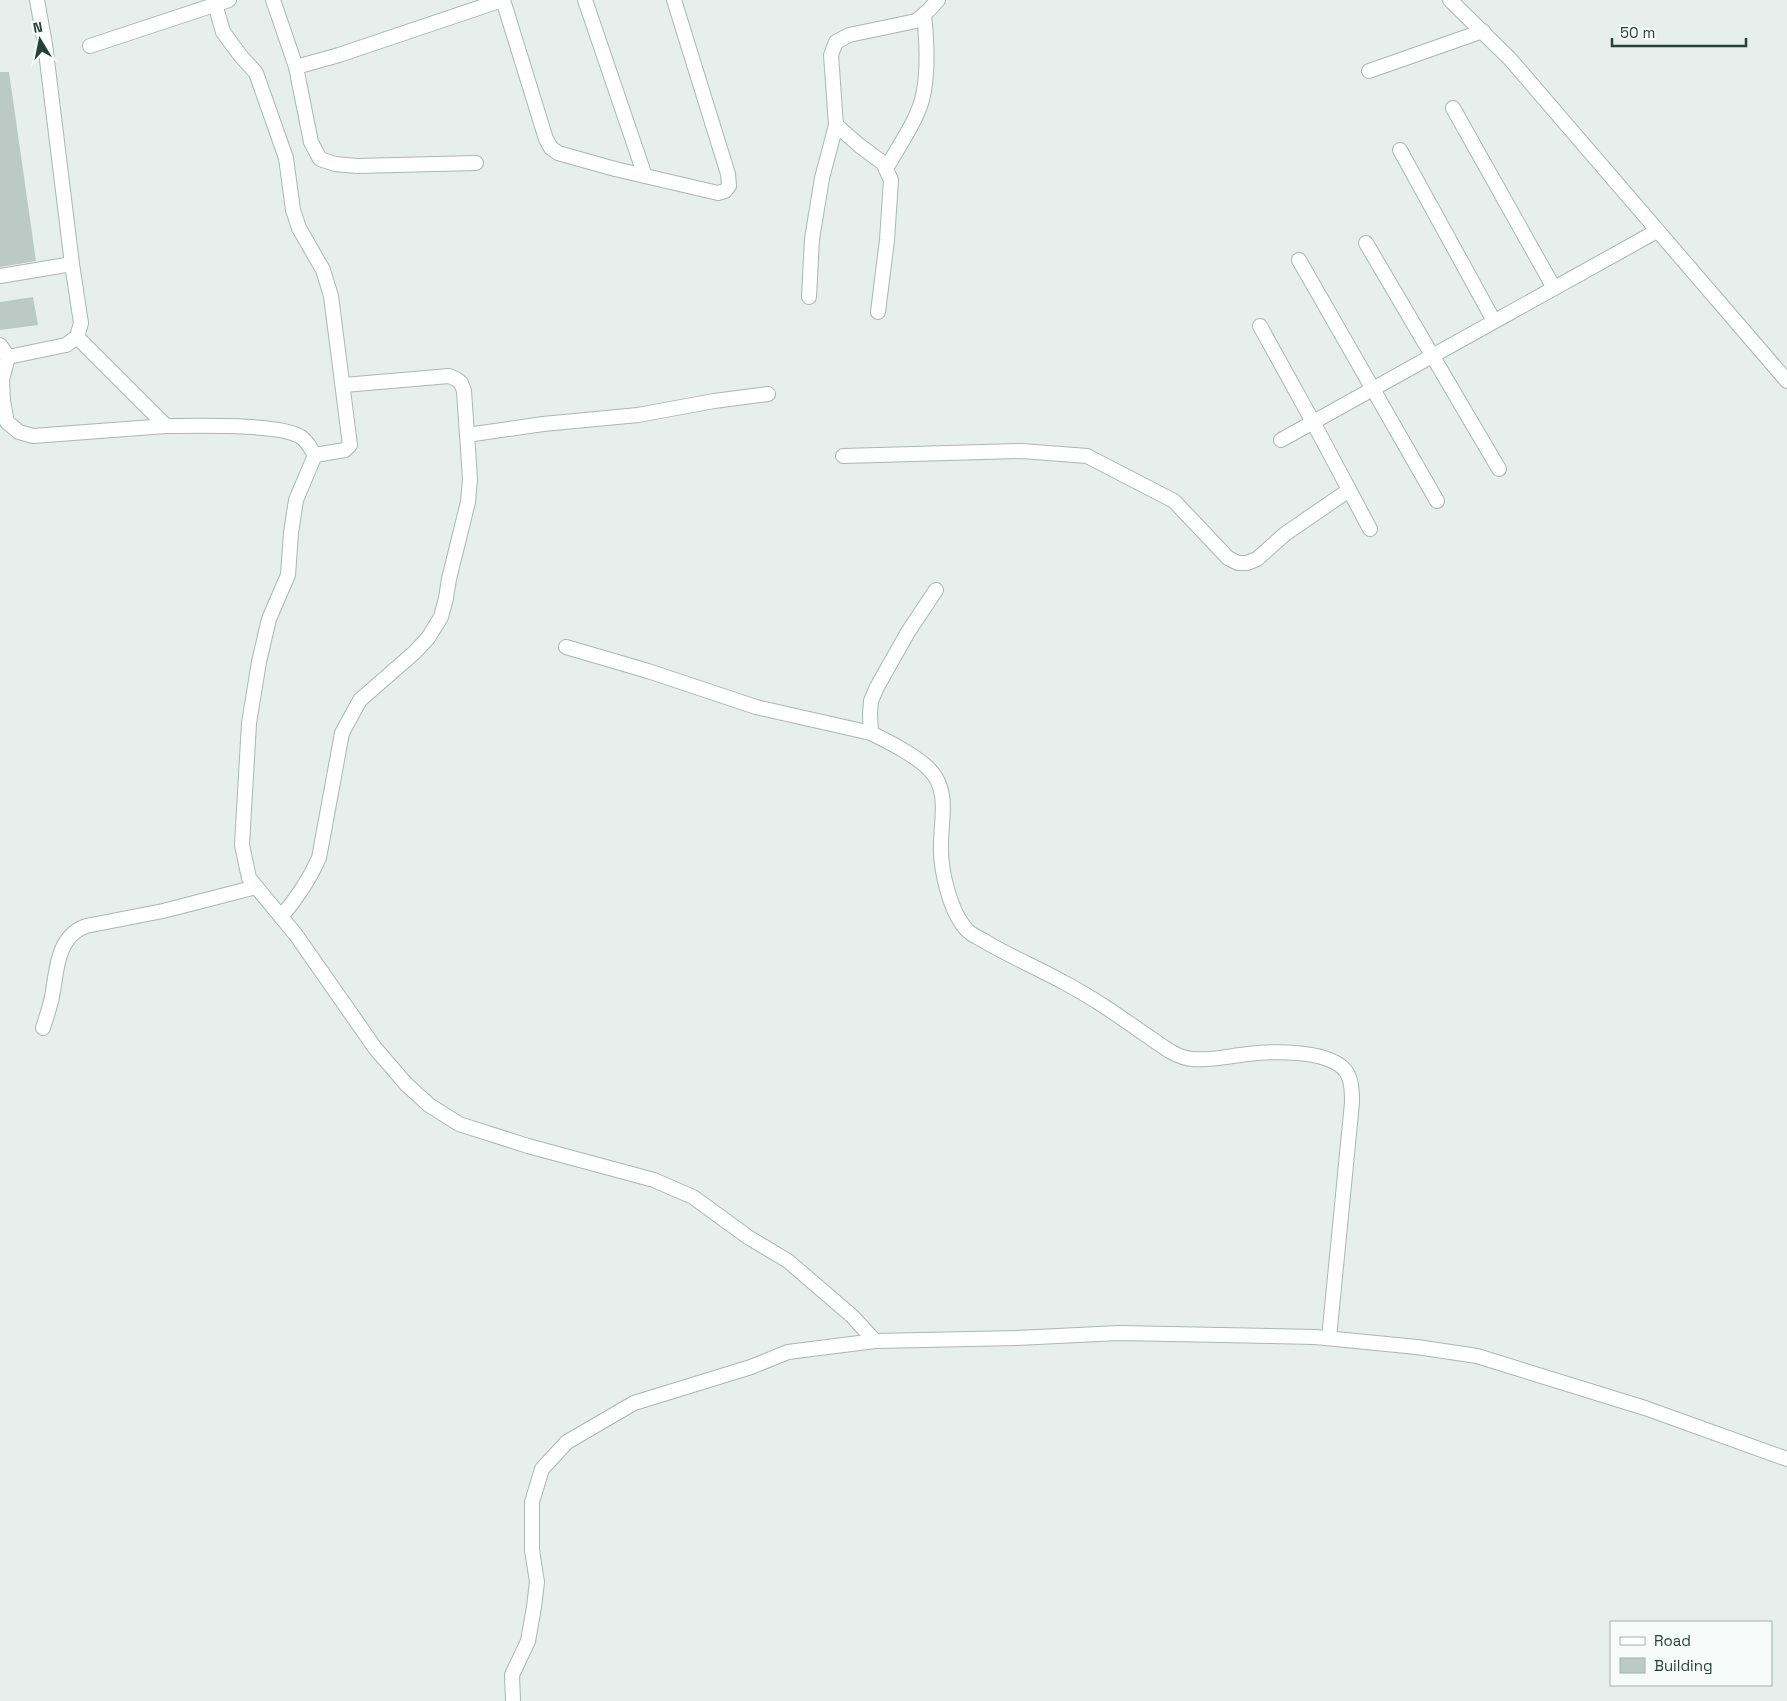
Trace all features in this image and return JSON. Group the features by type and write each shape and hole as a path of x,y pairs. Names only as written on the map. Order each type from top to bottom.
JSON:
{"street":[{"path":"8,357 66,345 77,336 81,323 45,44 37,0"},
{"path":"273,0 296,67 311,142 320,158 335,164 357,166 476,164"},
{"path":"296,67 339,55 502,0 546,139 551,148 558,153 718,193 725,191 729,186 728,174 674,0"},
{"path":"585,0 645,176"},
{"path":"809,297 812,239 822,178 836,125 831,55 836,42 849,35 916,21 938,0"},
{"path":"1450,0 1510,59 1787,381"},
{"path":"90,46 222,2 223,32 256,73 286,158 293,210 299,228 323,270 332,296 350,445 345,450 315,455"},
{"path":"886,169 912,123 922,100 926,70 924,15"},
{"path":"1369,71 1483,31"},
{"path":"1453,108 1554,288"},
{"path":"836,125 883,163 891,180 887,240 878,312"},
{"path":"1400,150 1494,321"},
{"path":"1282,440 1657,231"},
{"path":"1366,243 1499,469"},
{"path":"1300,260 1437,501"},
{"path":"0,276 72,264"},
{"path":"1260,326 1370,529"},
{"path":"77,336 166,426"},
{"path":"0,345 8,357 2,380 7,422 19,432 33,436 166,426 277,429 300,436 306,441 315,455"},
{"path":"281,917 311,877 319,858 342,733 360,700 415,652 428,638 441,617 468,502 470,479 464,391 461,383 449,376 344,385"},
{"path":"467,435 543,424 629,416 714,401 768,394"},
{"path":"843,456 1022,451 1087,456 1174,501 1228,558 1238,563 1247,563 1257,558 1285,534 1349,490"},
{"path":"315,455 296,500 288,575 269,619 259,662 249,723 242,845 244,864 249,878 296,935 375,1048 406,1084 429,1105 459,1124 528,1146 654,1180 693,1197 748,1237 788,1261 852,1316 875,1341"},
{"path":"872,733 871,701 877,687 908,632 936,590"},
{"path":"566,646 756,706 872,733 896,746 930,770 942,790 944,808 941,846 942,868 955,911 967,931 1003,952 1094,998 1170,1052 1190,1059 1214,1060 1249,1054 1304,1054 1332,1060 1345,1068 1352,1086 1352,1103 1329,1338"},
{"path":"43,1028 52,998 55,970 60,952 69,937 76,930 86,926 162,912 256,888"},
{"path":"512,1701 512,1675 528,1641 537,1582 532,1550 532,1502 542,1469 567,1442 634,1403 751,1367 788,1352 875,1341 1017,1338 1119,1333 1329,1338 1417,1347 1478,1356 1645,1408 1787,1459"}],"building":[{"path":"0,72 9,72 36,261 0,267"},
{"path":"33,297 38,325 0,330 0,302"}]}
